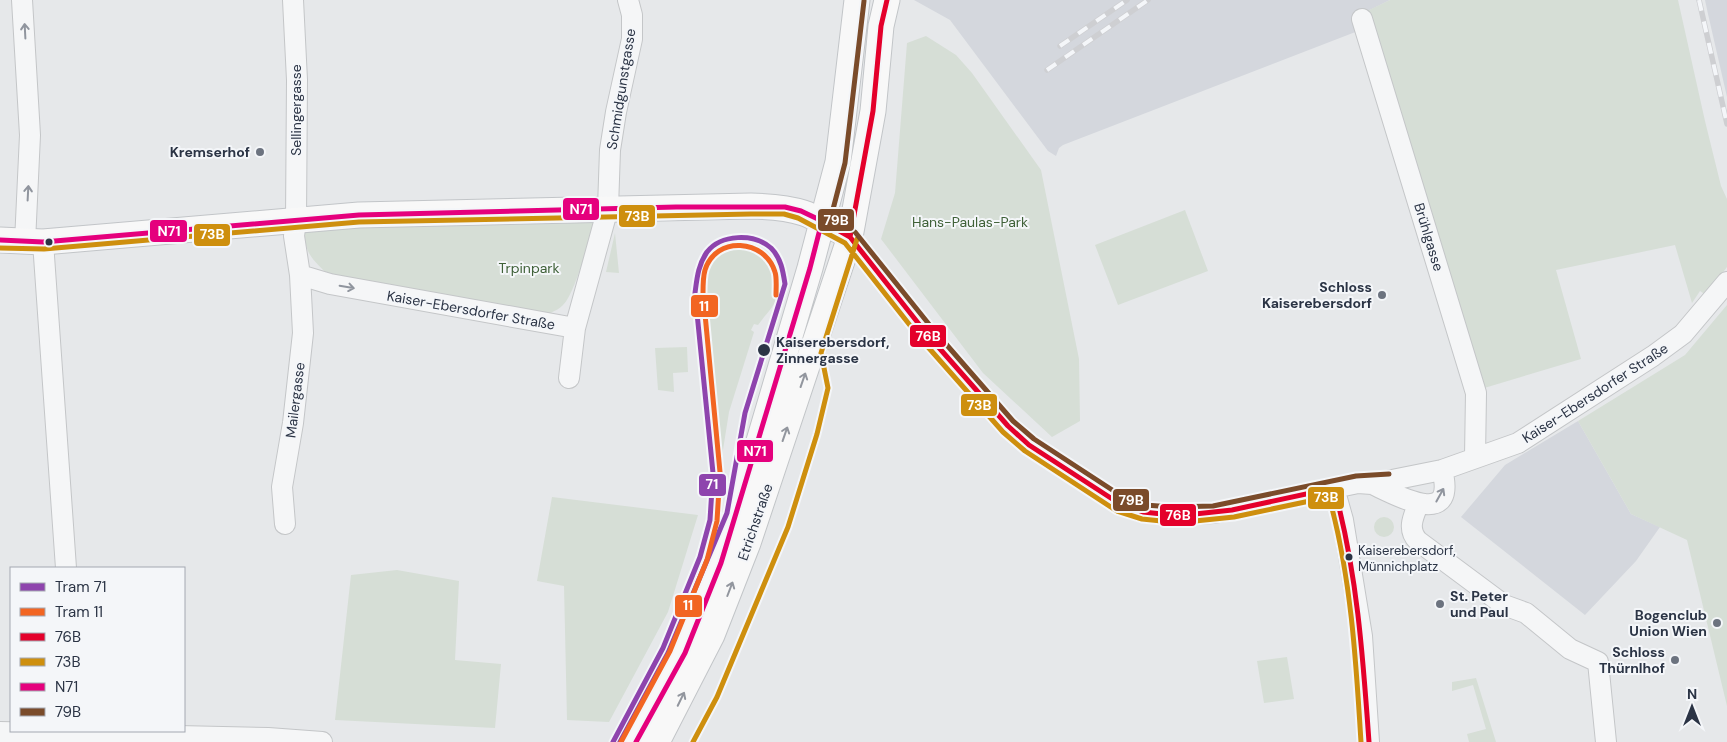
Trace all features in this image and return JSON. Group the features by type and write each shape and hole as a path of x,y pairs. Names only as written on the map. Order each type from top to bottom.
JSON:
{"main road":[{"name":"Etrichstraße","path":"636,742 685,653 721,563 802,296 838,162 857,0"},
{"name":"Etrichstraße","path":"657,742 712,635 748,543 850,237 873,111 881,26 887,0"},
{"name":"Kaiser-Ebersdorfer Straße","path":"0,240 34,242 179,232 359,215 608,208 785,207 801,211 850,237"}],"street":[{"path":"22,0 34,242 66,567"},
{"name":"Sellingergasse","path":"293,0 297,80 296,220"},
{"name":"Schmidgunstgasse","path":"608,208 610,150 616,112 632,39 632,15 628,0"},
{"name":"Brühlgasse","path":"1362,19 1476,393 1475,457"},
{"name":"Kaiser-Ebersdorfer Straße","path":"300,275 330,284 575,328 608,208"},
{"path":"296,220 294,236 300,275"},
{"name":"Kaiser-Ebersdorfer Straße","path":"850,237 926,333 1008,426 1029,445 1120,504 1143,512 1172,515 1214,513 1358,483 1372,484 1442,470 1518,443 1653,356 1683,334 1727,282"},
{"name":"Mailergasse","path":"284,524 282,486 293,423 303,333 300,275"},
{"path":"569,378 575,328"},
{"path":"1372,484 1418,505 1427,506 1436,502 1441,497 1445,480 1442,470"},
{"path":"1334,488 1344,520 1359,619 1369,742"},
{"path":"1418,505 1411,524 1413,536 1418,541 1504,604 1526,614 1570,649 1598,662 1606,742"},
{"path":"0,732 322,742"}],"shaded area":[{"path":"914,0 1390,0 1354,18 1358,31 1063,145 1059,148 1056,156 1048,151 950,20"},
{"path":"1705,0 1727,0 1727,97 1708,14"},
{"path":"1578,421 1631,514 1660,527 1636,561 1585,615 1461,517 1505,465"}],"green space":[{"path":"1390,0 1678,0 1721,186 1727,199 1727,267 1706,295 1700,291 1692,303 1675,245 1556,270 1581,359 1481,389 1365,12"},
{"name":"Hans-Paulas-Park","path":"926,36 956,55 972,73 1041,170 1079,359 1080,421 1052,437 983,373 881,239 895,193 907,43"},
{"path":"1185,210 1208,271 1118,305 1095,245"},
{"name":"Trpinpark","path":"591,217 595,224 577,279 568,299 557,309 538,317 330,277 311,256 306,246 305,238 305,230 583,219"},
{"path":"615,233 619,273 606,272"},
{"path":"734,241 755,245 771,255 780,272 781,282 779,293 770,310 758,325 754,324 751,330 754,332 729,412 719,475 717,475 698,278 703,264 710,253"},
{"path":"1727,305 1727,706 1687,540 1631,514 1578,421 1685,355"},
{"path":"687,347 688,372 673,373 674,392 658,390 655,348"},
{"path":"552,497 698,515 668,612 609,722 567,720 564,586 537,581"},
{"path":"1384,517 1391,520 1394,527 1391,534 1384,537 1377,534 1374,527 1377,520"},
{"path":"397,570 459,581 455,660 501,664 495,728 335,720 351,575"},
{"path":"1287,657 1294,699 1264,703 1257,661"},
{"path":"1476,678 1496,742 1469,742 1467,734 1486,729 1473,685 1452,691 1452,682"}],"railway":[{"path":"1060,46 1127,0"},
{"path":"1047,70 1148,0"},
{"path":"1699,0 1727,124"}],"tram line":[{"name":"71","path":"613,742 663,648 700,557 710,520 713,473 695,293 697,277 704,257 713,246 729,239 747,238 756,240 771,248 777,256 785,284 745,413 727,513 668,653 620,742"},
{"name":"11","path":"621,742 670,651 707,560 717,521 720,472 703,293 705,270 711,259 719,251 740,245 751,248 761,253 770,261 776,274 776,295"}],"transit line":[{"name":"76B","path":"850,237 873,111 881,26 887,0"},
{"name":"79B","path":"864,1 845,163 831,217 855,232 932,328 1013,421 1034,439 1123,497 1145,505 1172,507 1213,506 1356,476 1389,474"},
{"name":"N71","path":"0,240 43,242 359,215 676,207 785,207 801,211 822,221"},
{"name":"73B","path":"0,248 44,249 359,222 751,214 784,214 798,218 845,243 920,338 1003,432 1025,451 1117,511 1142,519 1171,522 1195,521 1234,517 1329,497 1343,557 1351,618 1361,742"},
{"name":"76B","path":"822,221 850,237 926,333 1008,426 1029,445 1120,504 1143,512 1172,515 1195,514 1232,510 1334,488"},
{"name":"N71","path":"636,742 685,653 721,563 810,268 822,221"},
{"name":"73B","path":"693,742 717,697 788,527 817,434 828,388 821,353 857,239"},
{"name":"76B","path":"1334,488 1354,582 1369,742"}],"place":[{"name":"Kremserhof","path":"260,152"},
{"name":"Schloss Kaiserebersdorf","path":"1382,295"},
{"name":"Kaiserebersdorf, Zinnergasse","path":"764,350"},
{"name":"Kaiserebersdorf, Münnichplatz","path":"1349,557"},
{"name":"St. Peter und Paul","path":"1440,604"},
{"name":"Bogenclub Union Wien","path":"1717,623"},
{"name":"Schloss Thürnlhof","path":"1675,660"}]}
